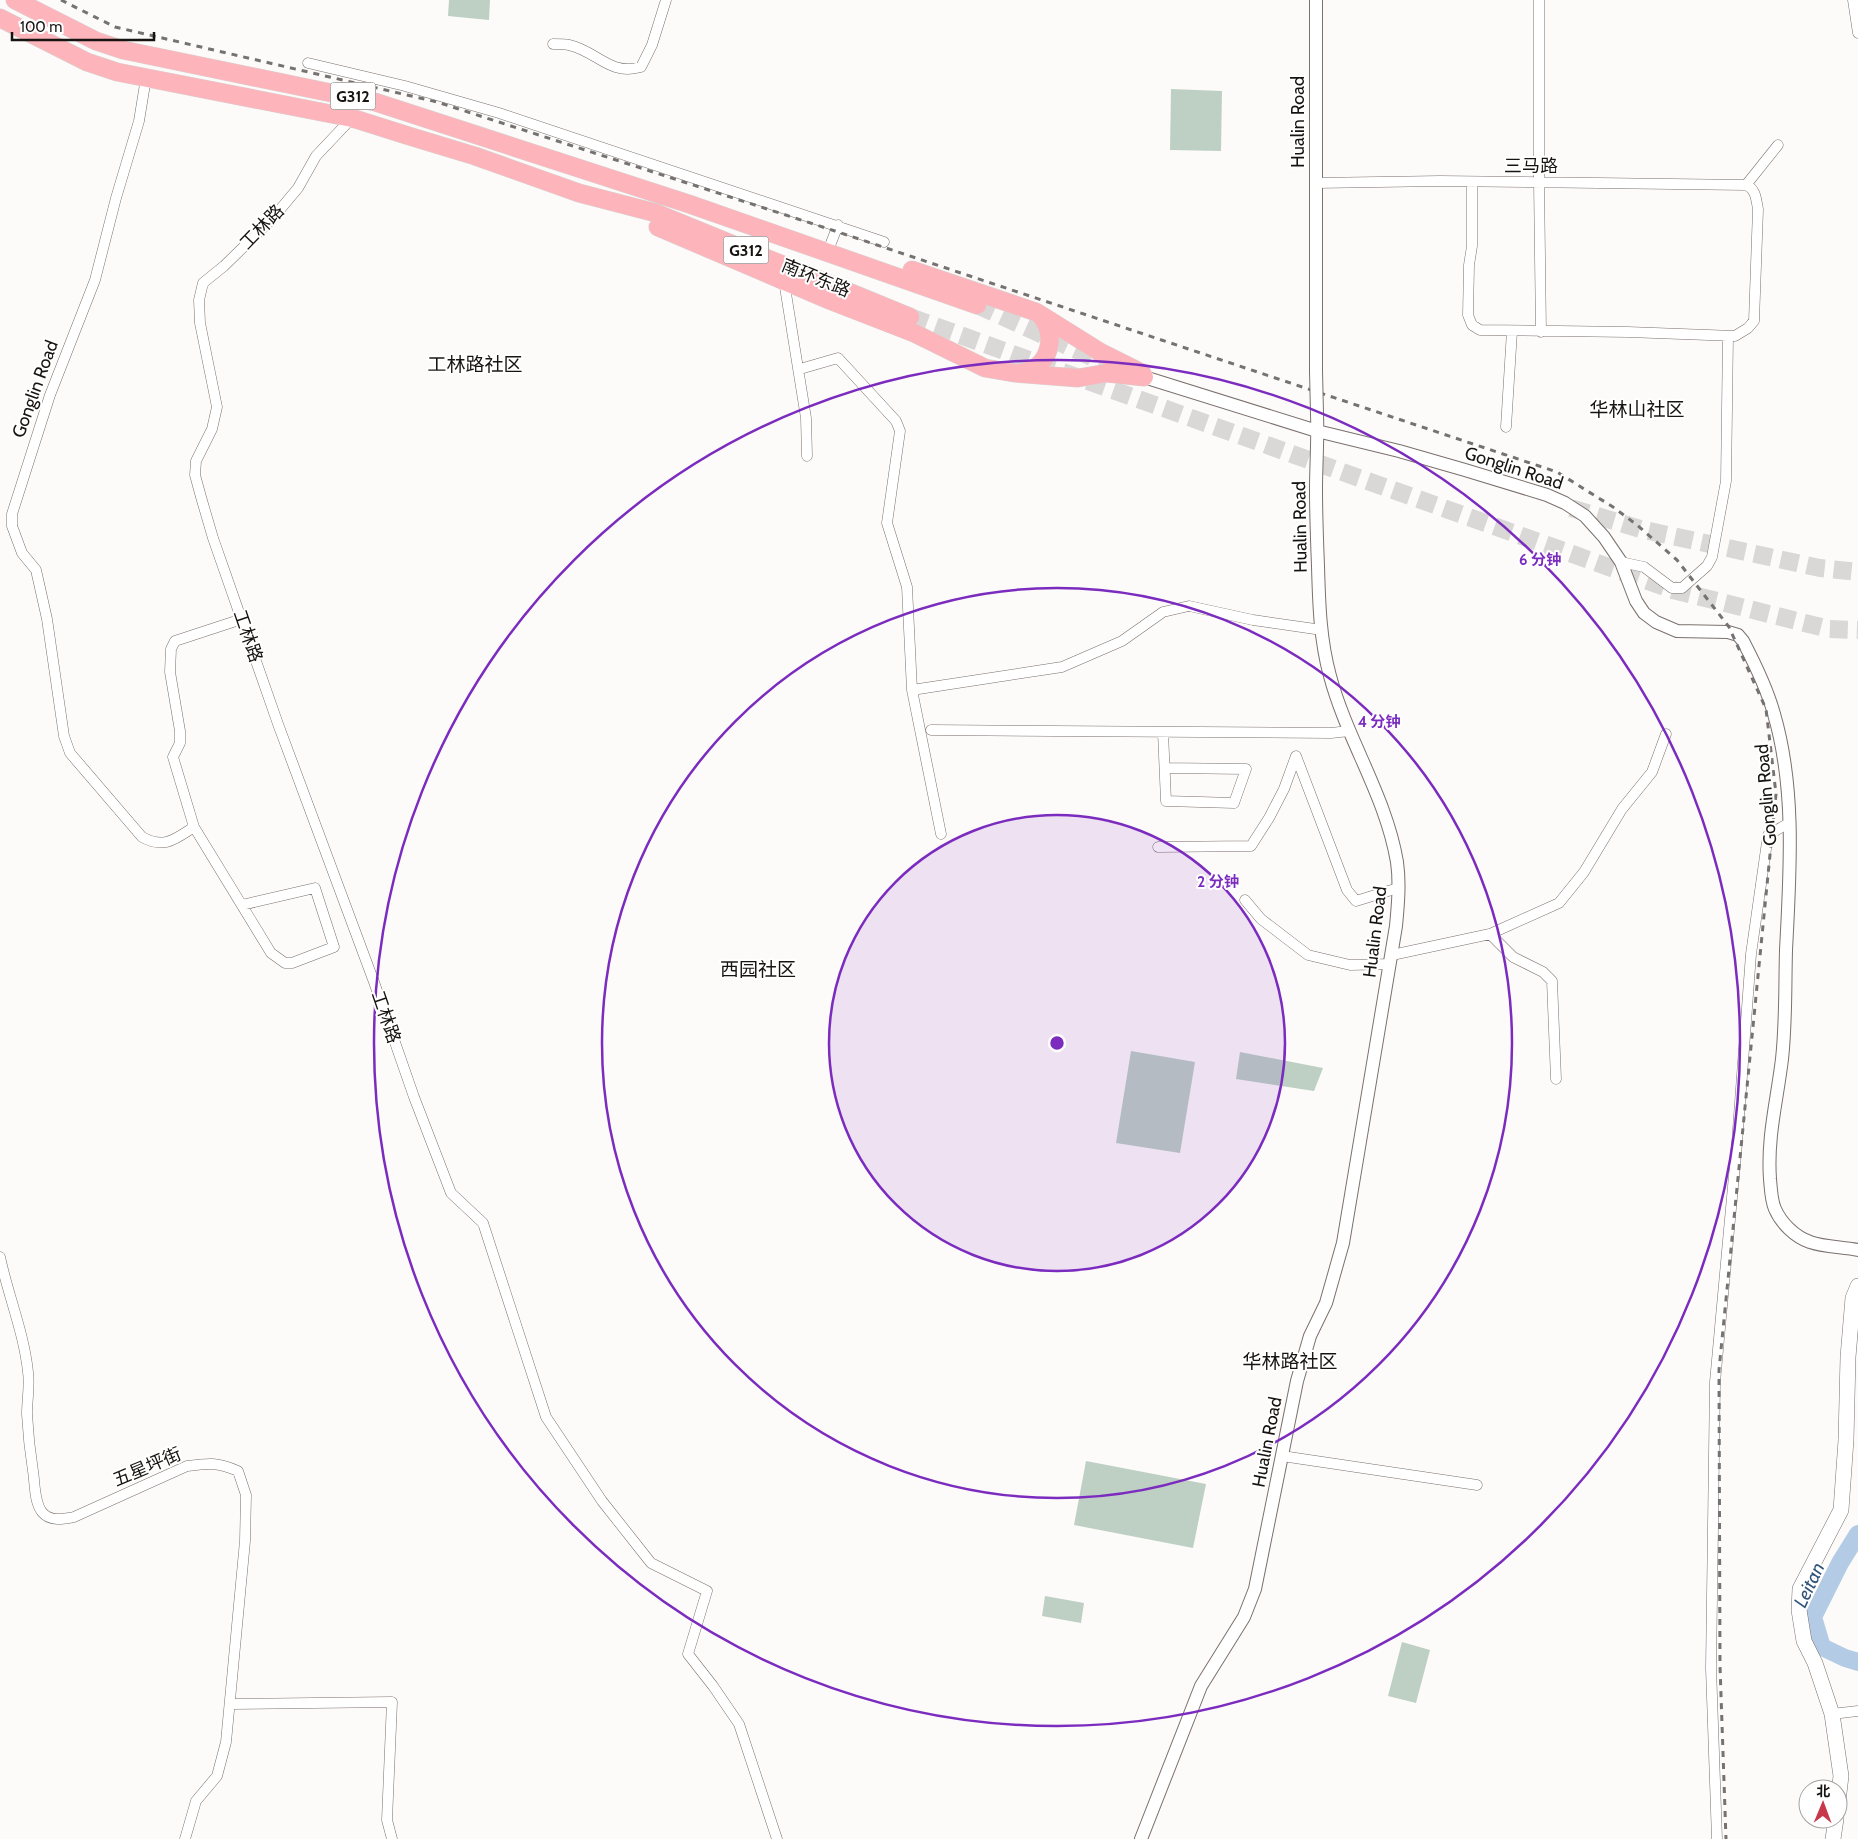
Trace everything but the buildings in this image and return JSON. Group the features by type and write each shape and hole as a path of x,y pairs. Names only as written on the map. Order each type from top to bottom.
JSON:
{"highway":[{"name":"G312","path":"15,0 96,41 123,50 352,96 416,114 689,204"},
{"name":"G312","path":"0,18 87,62 117,72 352,118 475,156 579,193"},
{"path":"579,193 829,300 914,333 985,368 1014,373 1078,378 1107,373 1144,377"},
{"name":"南环东路","path":"579,193 656,213 910,317"},
{"path":"689,204 734,210 1036,312 1100,352 1142,372 1144,377"},
{"name":"南环东路","path":"689,204 977,305"},
{"path":"1014,373 1025,372 1035,368 1048,351 1049,329 1036,312"}],"main road":[{"path":"1841,1779 1832,1714 1815,1663 1804,1641 1799,1610 1800,1589 1841,1510 1846,1440 1848,1357 1854,1298 1858,1286"}],"street":[{"path":"553,44 569,45 616,68 632,70 641,67 652,45 666,0"},
{"name":"Hualin Road","path":"1141,1839 1201,1686 1234,1635 1250,1605 1255,1589 1297,1381 1304,1354 1326,1303 1342,1242 1396,926 1397,862 1392,842 1375,788 1349,731 1330,675 1322,630 1316,490 1316,0"},
{"path":"1539,0 1541,332"},
{"path":"1853,0 1858,33"},
{"path":"308,63 405,86 499,113 838,225 884,242"},
{"name":"Gonglin Road","path":"146,78 140,121 116,198 95,280 50,395 12,514 12,526 22,553 36,570 47,619 64,736 70,753 142,837 153,843 162,844 194,827"},
{"path":"352,96 352,118"},
{"name":"工林路","path":"352,118 316,156 298,188 272,219 224,266 203,283 198,309 217,407 212,429 196,461 196,475 207,521 278,724 374,982 414,1097 451,1193 483,1223 546,1417 602,1501 651,1563 707,1591 688,1654 739,1724 777,1839"},
{"path":"1472,182 1472,246 1468,265 1468,315 1472,325 1480,330 1735,336 1748,328 1754,321 1758,209 1756,196 1751,187 1746,185 1778,145"},
{"name":"三马路","path":"1316,183 1539,182 1746,185"},
{"path":"831,243 838,225"},
{"path":"784,281 800,370 806,418 807,456"},
{"path":"1506,427 1512,331"},
{"path":"1621,562 1644,567 1672,588 1682,588 1707,566 1712,557 1726,480 1728,336"},
{"path":"800,370 838,358 896,422 900,431 887,523 907,588 912,690 940,834"},
{"name":"Gonglin Road","path":"1144,377 1317,431 1399,451 1556,499 1585,516 1604,538 1621,562 1636,602 1656,622 1677,631 1728,632 1738,636 1743,641 1767,691 1774,714 1784,762 1789,823 1789,895 1785,1010 1782,1059 1769,1142 1771,1194 1775,1209 1782,1222 1795,1233 1810,1242 1858,1250"},
{"path":"912,690 1062,667 1122,641 1163,612 1189,606 1254,620 1322,630"},
{"path":"242,619 175,641 171,649 170,672 180,731 180,743 173,757 194,827 271,953 285,963 292,963 334,947 315,888 242,905"},
{"path":"931,730 1331,733 1349,731"},
{"path":"1163,732 1166,801 1234,803 1246,768 1165,768"},
{"path":"1245,900 1262,919 1308,955 1350,965 1391,960 1490,934 1559,903 1584,872 1622,809 1652,772 1666,734"},
{"path":"1158,847 1251,846 1269,818 1284,789 1296,756 1347,890 1356,901 1398,888"},
{"path":"1717,1839 1711,1668 1715,1382 1737,1143 1751,954 1768,835 1789,823"},
{"path":"1490,934 1513,957 1543,972 1552,981 1556,1079"},
{"name":"五星坪街","path":"0,1256 6,1286 23,1344 28,1373 27,1413 29,1443 37,1500 42,1512 59,1520 74,1516 187,1466 206,1463 222,1464 238,1471 246,1495 245,1541 226,1742 217,1776 196,1801 185,1839"},
{"path":"1282,1456 1477,1485"},
{"path":"231,1704 392,1702 387,1820 392,1839"},
{"path":"1832,1714 1858,1711"}],"green space":[{"path":"449,0 490,0 489,20 448,16"},
{"path":"1171,89 1222,91 1221,151 1170,150"},
{"path":"1131,1051 1195,1062 1180,1153 1116,1143"},
{"path":"1240,1052 1323,1068 1314,1091 1236,1079"},
{"path":"1086,1461 1206,1484 1193,1548 1074,1525"},
{"path":"1045,1596 1084,1603 1081,1623 1042,1616"},
{"path":"1402,1642 1430,1650 1416,1703 1388,1696"}],"waterway":[{"name":"Leitan","path":"1858,1534 1840,1563 1813,1617 1822,1647 1858,1662"}],"tunnel":[{"path":"977,305 1114,367"},
{"path":"910,317 1673,590 1829,629 1858,630"},
{"path":"1571,508 1640,529 1820,568 1858,572"}],"railway":[{"path":"61,0 115,27 437,102 835,231 1557,472 1613,507 1677,560 1729,627 1766,709 1776,794 1719,1370 1720,1666 1726,1839"}],"district":[{"name":"工林路社区","path":"475,364"},
{"name":"华林山社区","path":"1637,409"},
{"name":"西园社区","path":"758,969"},
{"name":"华林路社区","path":"1290,1361"}]}
